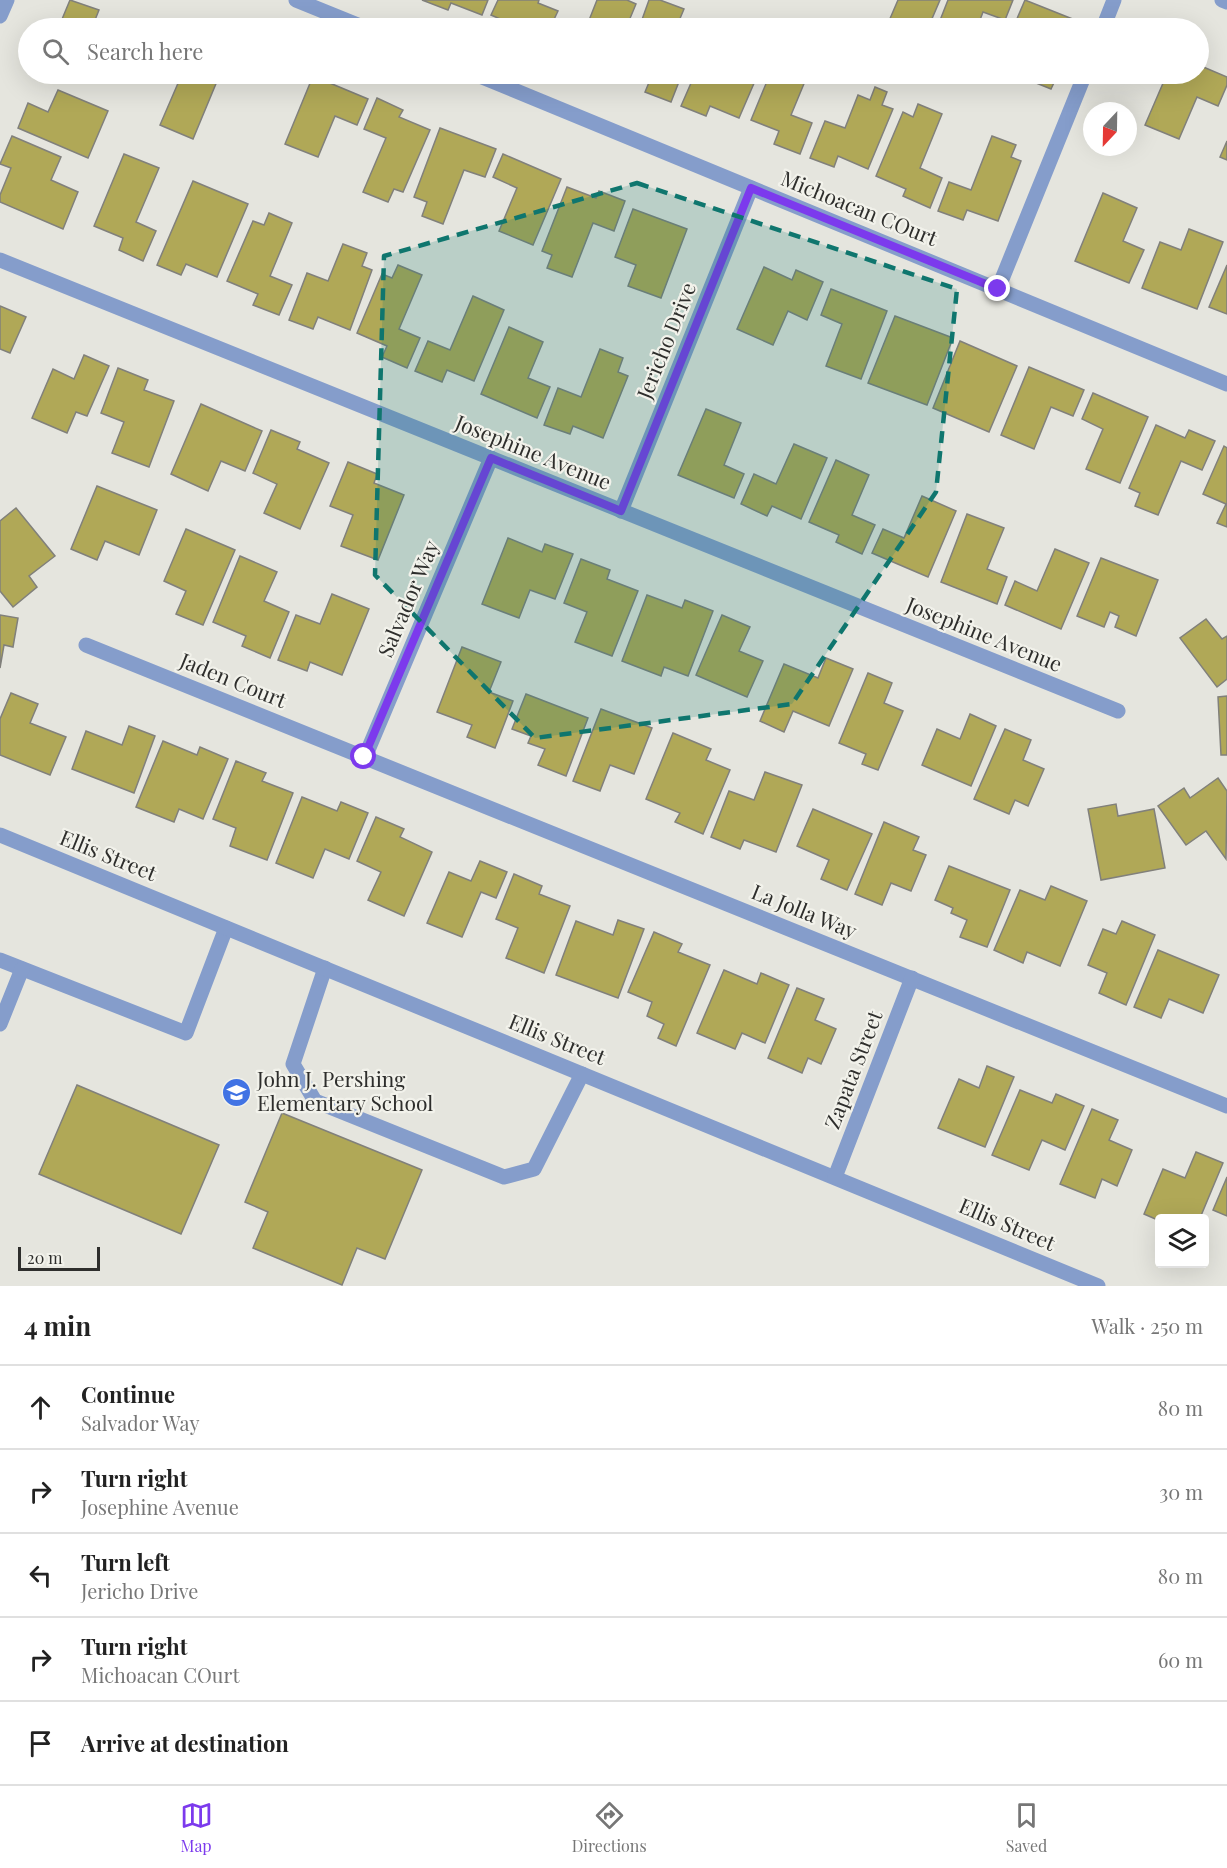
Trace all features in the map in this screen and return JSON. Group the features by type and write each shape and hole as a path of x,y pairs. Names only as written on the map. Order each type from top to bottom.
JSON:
{"street":[{"path":"0,16 7,0"},
{"path":"296,0 341,18"},
{"path":"1107,18 1114,0"},
{"path":"1222,0 1227,2"},
{"name":"Michoacan COurt","path":"499,84 1227,384"},
{"path":"998,289 1081,84"},
{"name":"Jericho Drive","path":"621,511 751,188"},
{"name":"Josephine Avenue","path":"0,260 1118,711"},
{"name":"Salvador Way","path":"364,757 491,458"},
{"name":"Jaden Court","path":"86,645 364,757"},
{"name":"La Jolla Way","path":"364,757 1227,1106"},
{"name":"Ellis Street","path":"0,835 1098,1286"},
{"path":"0,960 186,1033 226,928"},
{"path":"325,968 293,1064 315,1101 504,1177 534,1169 582,1074"},
{"path":"0,1024 22,969"},
{"name":"Zapata Street","path":"835,1177 912,978"}],"highlighted area":[{"path":"637,183 957,289 936,492 792,704 535,738 375,575 384,256"}],"building":[{"path":"70,0 99,10 96,18 62,18"},
{"path":"422,0 488,0 482,15 451,3 448,10"},
{"path":"498,0 539,0 538,3 558,11 555,18 498,18 491,15"},
{"path":"597,0 627,0 636,4 630,18 590,18"},
{"path":"649,0 660,0 684,9 680,18 643,18"},
{"path":"898,0 940,0 932,18 890,18"},
{"path":"948,0 1013,0 1006,18 983,12 981,18 941,18"},
{"path":"1025,0 1070,18 1017,18"},
{"path":"1209,69 1227,77 1227,85 1218,106 1197,97 1179,139 1145,125 1163,84 1209,84"},
{"path":"178,84 216,84 193,139 160,125"},
{"path":"310,84 332,84 368,99 357,125 335,116 318,157 285,144"},
{"path":"648,84 678,84 671,102 645,92"},
{"path":"691,84 754,84 739,118 710,106 706,116 681,106"},
{"path":"766,84 804,84 791,115 812,123 800,154 774,144 779,131 751,120"},
{"path":"1039,84 1053,84 1051,89"},
{"path":"875,87 887,92 882,105 893,109 868,169 838,156 834,167 810,158 825,121 845,128 858,95 870,100"},
{"path":"58,90 108,111 88,158 18,128 28,103 48,112"},
{"path":"377,98 403,110 399,117 430,130 403,192 394,189 388,202 363,192 386,138 364,129"},
{"path":"918,104 942,114 920,168 942,178 930,208 903,196 906,189 876,176 903,112 913,117"},
{"path":"440,128 496,149 485,177 464,170 443,224 422,216 427,202 414,197"},
{"path":"12,136 61,157 51,180 78,192 63,229 0,202 0,195 11,168 0,164"},
{"path":"992,136 1016,145 1011,157 1021,161 998,221 967,210 963,220 938,211 949,182 971,190"},
{"path":"1227,141 1227,160 1220,157"},
{"path":"124,154 159,168 136,222 156,231 143,261 119,250 123,238 94,226"},
{"path":"503,154 561,179 533,245 499,231 517,188 493,177"},
{"path":"193,181 248,204 217,277 186,264 181,275 157,265"},
{"path":"567,187 596,198 599,191 625,201 614,231 593,223 572,277 547,268 552,255 542,251"},
{"path":"1103,193 1137,208 1123,241 1144,250 1129,283 1075,261"},
{"path":"633,209 687,229 661,298 628,286 636,265 615,257"},
{"path":"269,213 292,223 270,276 292,285 279,315 253,305 258,294 227,281 253,221 264,225"},
{"path":"1189,229 1223,242 1197,309 1142,288 1160,242 1181,250"},
{"path":"343,244 367,253 362,266 372,270 350,330 318,317 313,329 289,320 307,273 328,281"},
{"path":"398,265 422,275 399,329 420,338 407,368 382,357 387,346 357,333 382,274 392,278"},
{"path":"1227,265 1227,314 1209,307"},
{"path":"764,267 792,280 796,270 823,282 807,320 788,311 773,345 737,329"},
{"path":"831,289 887,311 861,379 826,366 842,324 821,315"},
{"path":"473,296 504,310 474,381 447,370 442,382 415,371 428,341 450,350"},
{"path":"0,306 26,317 10,353 0,349"},
{"path":"895,316 953,338 927,405 868,383"},
{"path":"509,327 543,342 528,378 550,387 537,418 481,394"},
{"path":"960,341 1017,366 989,432 933,408"},
{"path":"600,349 623,358 618,372 628,376 603,438 573,426 570,434 544,425 558,388 581,397"},
{"path":"84,355 109,366 87,416 76,412 67,433 32,418 53,369 74,379"},
{"path":"1029,367 1084,390 1073,416 1051,407 1034,449 1001,435"},
{"path":"118,368 148,380 144,390 174,401 149,467 112,453 124,422 101,413"},
{"path":"1093,393 1148,417 1120,483 1086,469 1103,429 1082,419"},
{"path":"201,404 262,431 245,471 221,461 208,491 171,474"},
{"path":"706,409 741,423 724,465 744,474 734,498 678,475"},
{"path":"1156,425 1185,438 1189,430 1215,441 1202,470 1181,461 1158,515 1135,506 1140,493 1129,488"},
{"path":"271,430 300,442 297,449 329,463 300,529 264,513 277,484 253,473"},
{"path":"794,444 827,458 801,519 772,506 767,516 741,504 754,474 776,484"},
{"path":"1224,446 1227,448 1227,527 1217,523 1226,504 1203,494"},
{"path":"836,460 869,475 852,515 875,525 862,554 836,542 839,535 809,522"},
{"path":"348,462 377,474 374,483 404,495 378,560 341,546 353,515 330,506"},
{"path":"97,486 157,510 139,555 105,541 97,560 71,549"},
{"path":"922,496 956,511 928,577 872,553 883,529 904,538"},
{"path":"16,508 55,556 29,576 37,587 13,607 0,591 0,521"},
{"path":"967,514 1004,528 987,569 1007,577 997,604 941,582"},
{"path":"186,529 235,550 203,625 176,614 186,591 164,581"},
{"path":"508,538 542,552 545,544 573,554 555,599 530,590 519,618 482,604"},
{"path":"1055,549 1089,563 1061,629 1005,605 1015,581 1037,591"},
{"path":"240,556 277,572 264,601 289,612 270,658 242,646 246,636 213,622"},
{"path":"1101,558 1158,580 1136,636 1115,627 1119,616 1110,612 1104,627 1077,616"},
{"path":"581,559 610,570 607,579 638,591 612,656 575,642 587,612 564,603"},
{"path":"332,594 369,609 342,675 310,662 307,671 278,660 296,615 320,624"},
{"path":"647,595 682,608 685,600 713,611 688,676 664,667 661,676 622,661"},
{"path":"0,615 18,618 13,647 4,645 0,668"},
{"path":"722,615 750,627 739,651 763,661 747,697 696,675"},
{"path":"1206,619 1222,639 1227,636 1227,679 1217,687 1180,638"},
{"path":"462,647 501,662 489,692 513,701 495,748 467,737 472,725 437,712"},
{"path":"826,658 853,669 829,726 793,711 784,732 760,721 784,664 818,678"},
{"path":"868,673 892,683 884,703 903,711 878,770 862,764 866,754 839,743"},
{"path":"11,693 38,704 30,723 66,737 50,775 0,755 0,719"},
{"path":"526,694 588,718 566,776 538,765 545,749 528,743 531,736 512,729"},
{"path":"1227,696 1227,755 1221,755 1218,697"},
{"path":"601,709 652,728 634,774 610,765 600,791 573,781"},
{"path":"970,714 996,726 971,786 922,765 937,729 960,739"},
{"path":"129,726 155,736 134,793 72,769 86,731 122,745"},
{"path":"1005,729 1031,740 1023,760 1044,769 1028,806 1015,800 1009,814 974,799"},
{"path":"673,733 711,749 706,760 730,770 703,834 675,822 680,813 646,799"},
{"path":"163,741 197,755 200,747 228,759 203,819 179,809 174,822 136,807"},
{"path":"236,761 266,773 262,781 293,793 267,860 230,846 236,828 213,819"},
{"path":"765,772 802,785 776,852 744,840 740,849 711,837 729,791 754,800"},
{"path":"1218,778 1227,791 1226,859 1206,831 1186,845 1158,806 1184,788 1190,798"},
{"path":"302,797 337,811 341,802 368,813 349,859 325,849 313,878 276,863"},
{"path":"1116,804 1118,816 1154,809 1165,868 1101,880 1088,809"},
{"path":"813,809 872,834 847,890 821,879 829,860 797,846"},
{"path":"376,817 404,829 400,837 432,852 404,916 368,900 381,872 357,861"},
{"path":"884,822 919,837 913,850 926,855 911,891 891,883 882,905 855,894"},
{"path":"480,861 507,872 496,898 481,892 462,937 427,923 449,872 471,881"},
{"path":"949,866 1010,890 987,947 960,937 967,920 951,913 953,908 935,900"},
{"path":"514,874 542,886 539,894 570,906 544,973 506,958 518,928 496,919"},
{"path":"1051,886 1087,901 1060,966 1027,952 1023,963 994,950 1020,890 1045,900"},
{"path":"618,920 644,929 618,998 556,975 576,921 613,935"},
{"path":"1122,921 1155,935 1126,1005 1099,993 1107,973 1088,965 1103,929 1116,934"},
{"path":"654,932 682,944 678,952 710,965 676,1046 658,1038 664,1024 647,1016 652,1002 628,992"},
{"path":"1158,950 1219,975 1203,1013 1169,999 1161,1018 1134,1007"},
{"path":"724,970 757,984 761,973 789,985 765,1043 742,1033 735,1049 697,1033"},
{"path":"797,988 824,999 815,1020 836,1029 821,1064 808,1058 802,1073 768,1058"},
{"path":"987,1066 1014,1077 985,1147 938,1128 959,1079 979,1088"},
{"path":"77,1085 219,1145 181,1234 39,1174"},
{"path":"1020,1090 1052,1103 1056,1094 1084,1106 1065,1150 1042,1140 1029,1170 992,1155"},
{"path":"1092,1109 1118,1120 1109,1140 1132,1150 1117,1186 1102,1179 1095,1198 1060,1184"},
{"path":"282,1113 422,1170 385,1259 357,1248 342,1285 253,1248 268,1212 245,1202"},
{"path":"1196,1152 1223,1163 1202,1214 1155,1214 1155,1219 1144,1214 1163,1169 1185,1178"},
{"path":"1227,1177 1227,1216 1213,1210"}],"place":[{"name":"John J. Pershing Elementary School","path":"236,1092"}],"route":[{"path":"364,757 491,458 621,511 751,188 998,289"}]}
